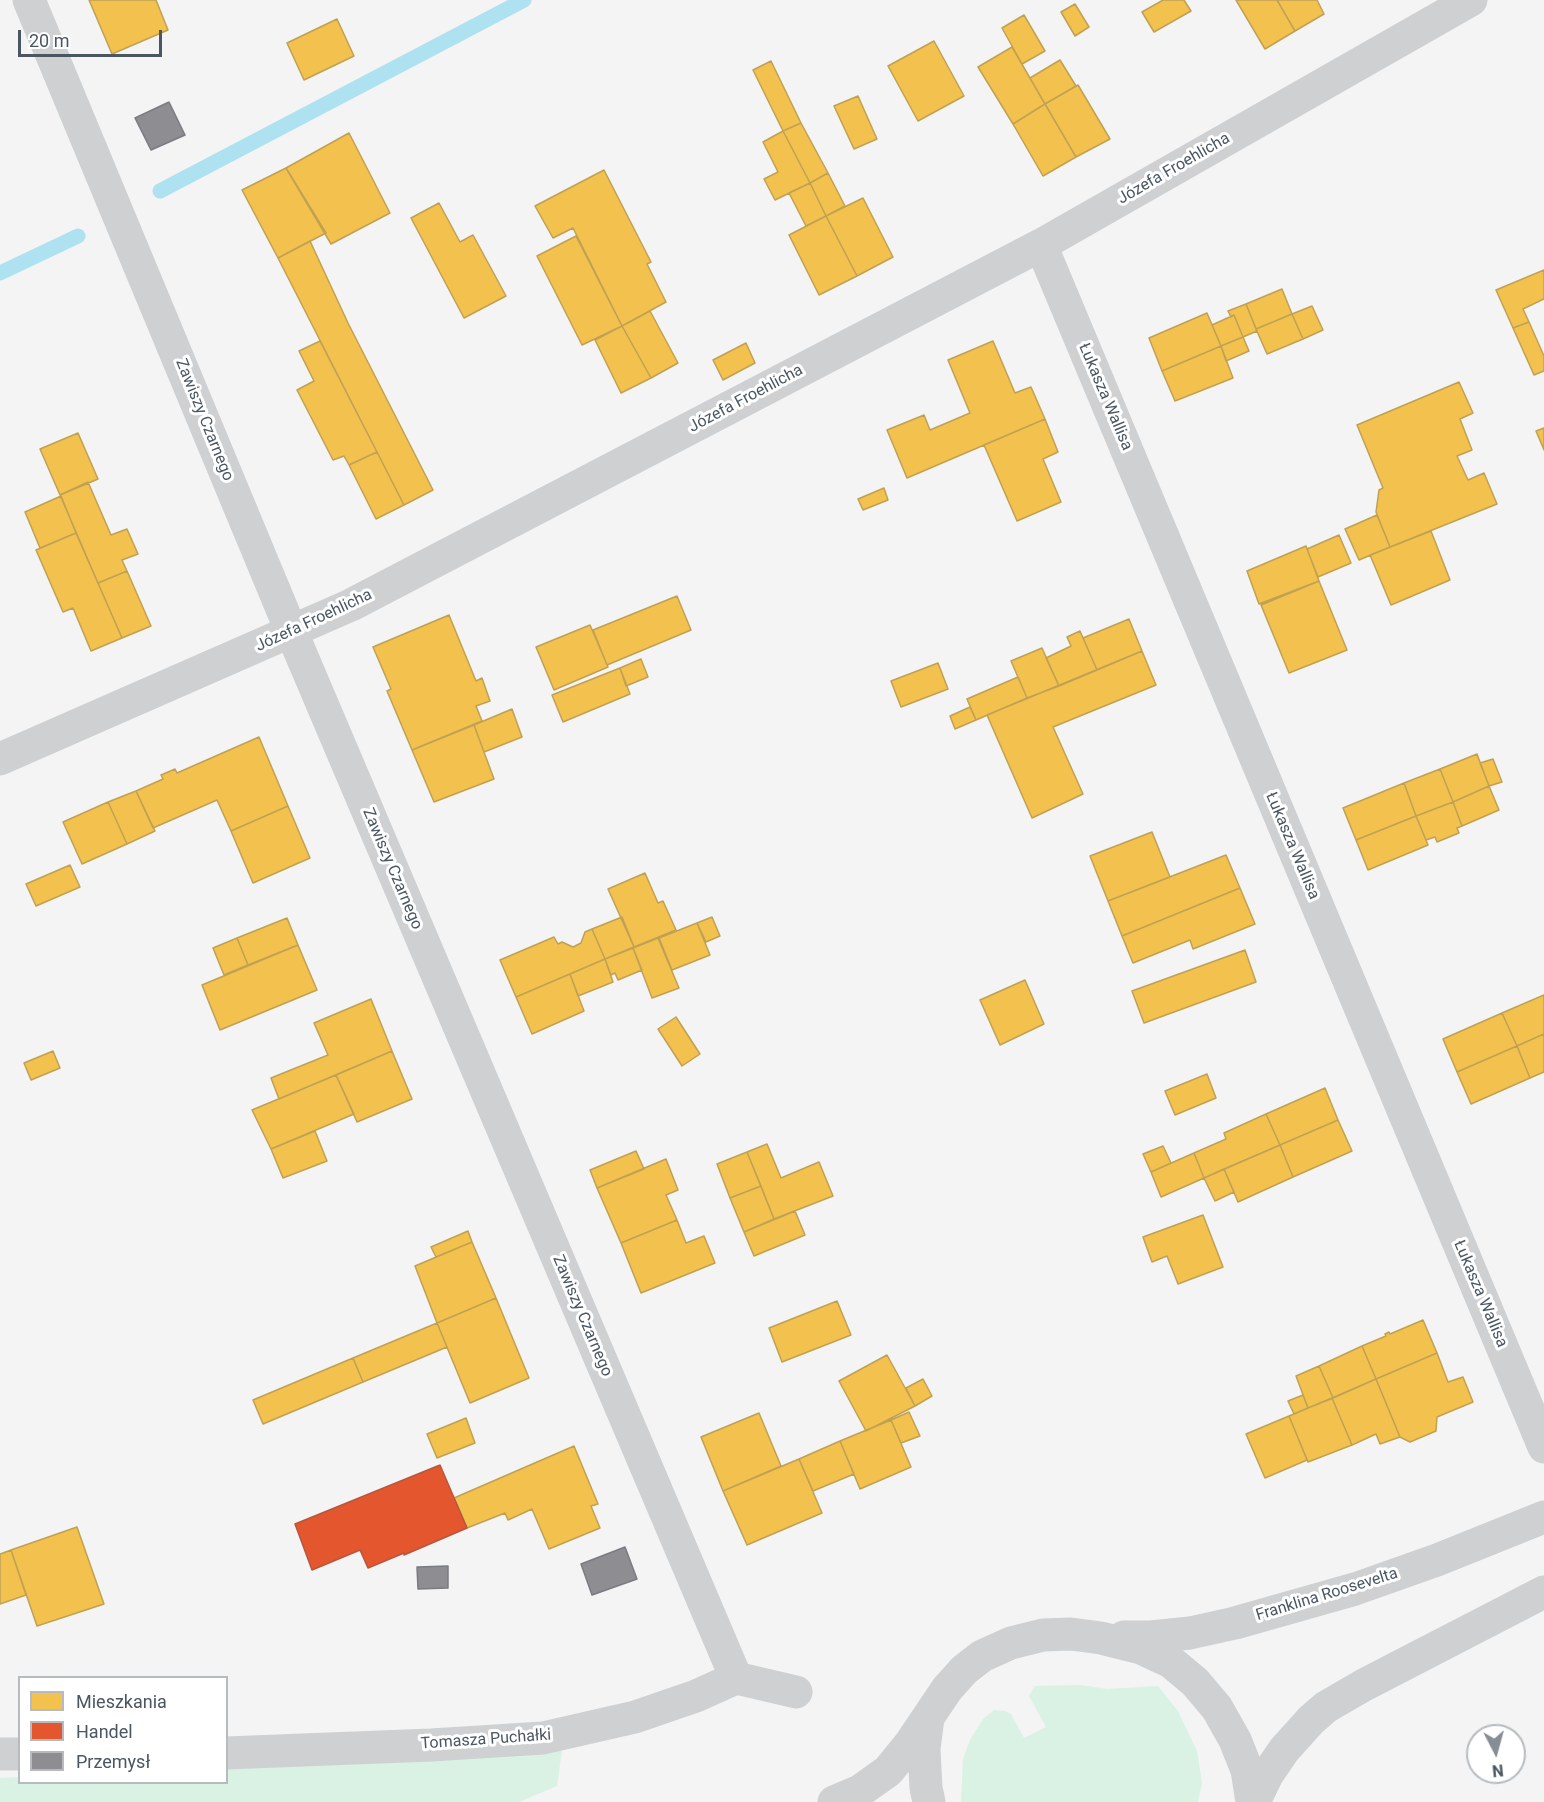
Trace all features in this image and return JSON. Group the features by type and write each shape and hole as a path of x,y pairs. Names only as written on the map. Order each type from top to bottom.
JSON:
{"street":[{"name":"Zawiszy Czarnego","path":"29,0 292,633 736,1678"},
{"name":"Józefa Froehlicha","path":"0,759 351,606 1041,244 1472,0"},
{"name":"Łukasza Wallisa","path":"1041,244 1544,1447"},
{"name":"Franklina Roosevelta","path":"1101,1638 1151,1637 1190,1633 1235,1623 1393,1576 1544,1517"},
{"path":"1253,1802 1267,1775 1284,1750 1326,1707 1364,1684 1544,1592"},
{"path":"834,1802 861,1791 888,1771 910,1744 946,1689 964,1670 982,1656 1011,1643 1043,1635 1071,1634 1101,1638 1141,1648 1171,1662 1195,1682 1217,1708 1235,1740 1246,1770 1253,1802"},
{"path":"736,1678 796,1692"},
{"name":"Tomasza Puchałki","path":"228,1753 543,1738 635,1718 696,1696 736,1678"},
{"path":"929,1713 924,1749 929,1802"},
{"path":"0,1754 18,1754"}],"green space":[{"path":"1081,1685 1107,1689 1158,1686 1178,1711 1197,1751 1202,1783 1198,1802 961,1802 963,1759 970,1740 983,1719 994,1710 1005,1711 1011,1714 1024,1738 1046,1727 1029,1696 1035,1686"},
{"path":"562,1750 557,1786 519,1802 0,1802 0,1778 18,1777 18,1784 228,1784 228,1767"}],"building: Mieszkania":[{"path":"89,0 156,0 168,30 112,54"},
{"path":"1163,0 1184,0 1191,11 1154,32 1142,12"},
{"path":"1236,0 1277,0 1295,31 1265,49"},
{"path":"1277,0 1317,0 1324,14 1295,31"},
{"path":"1075,4 1089,27 1075,36 1061,12"},
{"path":"1024,15 1045,51 1022,64 1002,28"},
{"path":"337,19 354,56 304,80 287,43"},
{"path":"934,41 964,96 918,121 888,66"},
{"path":"1012,47 1045,104 1013,124 978,67"},
{"path":"1060,60 1076,86 1045,104 1030,78"},
{"path":"771,61 801,123 783,131 753,70"},
{"path":"1078,85 1110,139 1076,157 1045,104"},
{"path":"858,96 877,139 854,149 834,106"},
{"path":"1045,104 1076,157 1043,176 1013,124"},
{"path":"801,123 828,173 810,183 783,131"},
{"path":"783,131 810,183 775,200 764,179 778,172 763,142"},
{"path":"349,133 390,213 331,244 286,168"},
{"path":"286,168 326,233 278,258 242,190"},
{"path":"604,170 651,262 647,264 666,302 622,326 573,228 553,238 535,206"},
{"path":"828,173 845,206 826,216 810,183"},
{"path":"810,183 826,216 806,226 789,193"},
{"path":"863,198 893,257 857,276 826,216"},
{"path":"439,203 460,242 473,235 506,296 464,318 411,218"},
{"path":"826,216 857,276 819,295 789,235"},
{"path":"576,236 622,326 582,345 537,256"},
{"path":"310,241 348,323 433,490 404,505 278,258"},
{"path":"1544,270 1544,299 1523,309 1529,322 1513,328 1496,290"},
{"path":"1282,289 1292,314 1256,329 1246,304"},
{"path":"1246,304 1257,331 1243,337 1234,315 1231,317 1228,311"},
{"path":"1312,306 1323,330 1303,339 1292,314"},
{"path":"650,311 678,363 651,378 622,326"},
{"path":"1207,313 1221,346 1162,371 1149,338"},
{"path":"1292,314 1303,339 1267,354 1256,329"},
{"path":"1234,315 1243,337 1221,346 1212,325"},
{"path":"1529,322 1544,356 1544,371 1534,375 1513,328"},
{"path":"622,326 651,378 621,393 595,340"},
{"path":"1243,337 1249,351 1226,361 1221,346"},
{"path":"320,341 377,452 349,465 344,456 333,460 297,390 314,381 299,351"},
{"path":"993,341 1015,393 1031,387 1045,419 907,478 887,430 924,415 930,430 970,413 948,360"},
{"path":"746,343 755,363 723,380 713,360"},
{"path":"1221,346 1233,378 1175,401 1162,371"},
{"path":"1459,382 1473,413 1460,419 1472,450 1457,456 1468,480 1484,473 1497,504 1390,547 1376,512 1379,490 1383,488 1357,425"},
{"path":"1045,419 1058,452 1043,459 1061,502 1017,521 984,445"},
{"path":"1544,428 1544,450 1536,431"},
{"path":"78,433 98,479 60,495 40,449"},
{"path":"377,452 404,505 376,519 349,465"},
{"path":"88,482 111,535 127,529 138,554 122,560 127,571 98,583 60,495"},
{"path":"884,488 888,500 863,510 858,499"},
{"path":"61,496 76,533 40,548 25,512"},
{"path":"1377,515 1390,547 1359,560 1345,529"},
{"path":"1431,531 1450,580 1391,605 1370,555"},
{"path":"76,533 122,638 91,651 73,608 63,612 36,550"},
{"path":"1339,535 1351,563 1318,577 1307,549"},
{"path":"1306,546 1319,581 1259,604 1247,571"},
{"path":"127,571 151,626 122,638 98,583"},
{"path":"1319,581 1347,650 1289,673 1261,605"},
{"path":"677,596 691,630 607,665 593,630"},
{"path":"449,615 476,681 482,678 490,701 476,706 482,721 412,750 387,691 391,689 373,647"},
{"path":"1129,619 1142,651 1097,670 1083,638"},
{"path":"590,625 608,667 554,690 536,647"},
{"path":"1080,631 1097,670 1059,686 1046,658 1071,646 1067,637"},
{"path":"1042,648 1059,686 1027,698 1011,661"},
{"path":"1142,651 1156,685 1053,727 1083,794 1032,818 987,715"},
{"path":"641,659 648,677 626,686 620,668"},
{"path":"938,663 948,689 901,707 891,681"},
{"path":"620,668 630,694 563,722 552,695"},
{"path":"1018,677 1027,698 976,720 967,699"},
{"path":"970,707 976,720 955,729 950,716"},
{"path":"512,709 522,737 484,752 474,725"},
{"path":"474,725 494,779 434,802 412,750"},
{"path":"259,737 288,806 231,831 217,800 153,828 136,791 163,779 161,775 175,769 177,773"},
{"path":"1477,754 1489,786 1453,802 1440,769"},
{"path":"1493,759 1502,782 1489,786 1480,763"},
{"path":"1440,769 1453,802 1416,816 1404,783"},
{"path":"1404,783 1416,816 1356,840 1343,808"},
{"path":"1489,786 1499,810 1462,826 1453,802"},
{"path":"136,791 155,831 127,844 108,802"},
{"path":"108,802 127,844 82,864 63,822"},
{"path":"1453,802 1462,826 1457,828 1459,833 1437,842 1435,837 1426,840 1416,816"},
{"path":"288,806 310,858 253,883 231,831"},
{"path":"1416,816 1428,845 1368,870 1356,840"},
{"path":"1152,832 1170,877 1108,901 1090,856"},
{"path":"1226,855 1240,888 1122,936 1108,901"},
{"path":"70,865 80,887 36,906 26,884"},
{"path":"645,873 658,903 663,901 676,930 634,947 608,889"},
{"path":"1240,888 1255,924 1193,949 1190,940 1133,963 1122,936"},
{"path":"622,917 634,947 605,959 592,929"},
{"path":"712,917 720,936 706,942 697,923"},
{"path":"287,918 298,945 248,965 237,938"},
{"path":"697,923 710,955 672,970 659,938"},
{"path":"592,929 605,959 516,997 500,960 554,937 558,944 562,942 573,947 581,943 585,932"},
{"path":"237,938 248,965 224,975 213,948"},
{"path":"658,938 679,988 652,998 633,948"},
{"path":"298,945 317,990 220,1030 202,985"},
{"path":"633,948 642,970 618,980 615,973 611,975 605,959"},
{"path":"1245,950 1256,982 1144,1023 1132,991"},
{"path":"605,959 613,982 578,996 570,974"},
{"path":"570,974 584,1011 532,1034 516,997"},
{"path":"1025,980 1044,1024 1000,1045 980,1000"},
{"path":"1544,995 1544,1034 1517,1046 1502,1013"},
{"path":"371,999 392,1051 279,1099 271,1078 328,1055 314,1023"},
{"path":"1502,1013 1517,1046 1457,1072 1443,1039"},
{"path":"676,1017 700,1054 682,1066 658,1029"},
{"path":"1544,1034 1544,1072 1530,1078 1517,1046"},
{"path":"1517,1046 1530,1078 1471,1104 1457,1072"},
{"path":"53,1051 60,1068 31,1080 24,1063"},
{"path":"392,1051 412,1099 357,1122 336,1075"},
{"path":"1207,1074 1216,1098 1175,1115 1165,1091"},
{"path":"336,1075 354,1114 271,1149 252,1110"},
{"path":"1325,1088 1338,1120 1280,1145 1266,1114"},
{"path":"1266,1114 1280,1145 1204,1178 1194,1153 1226,1139 1224,1133"},
{"path":"1338,1120 1352,1151 1293,1177 1280,1145"},
{"path":"315,1131 327,1161 283,1178 271,1149"},
{"path":"767,1144 781,1178 819,1162 833,1196 774,1219 747,1152"},
{"path":"1280,1145 1293,1177 1238,1202 1224,1169"},
{"path":"1163,1146 1171,1163 1151,1172 1143,1154"},
{"path":"636,1151 644,1169 597,1188 590,1170"},
{"path":"747,1152 761,1186 730,1198 717,1164"},
{"path":"1194,1153 1204,1178 1161,1197 1151,1172"},
{"path":"666,1159 678,1190 666,1195 677,1220 621,1243 597,1188"},
{"path":"1224,1169 1234,1192 1215,1201 1204,1178"},
{"path":"761,1186 774,1219 744,1232 730,1198"},
{"path":"795,1211 805,1235 754,1256 744,1232"},
{"path":"1203,1215 1223,1267 1178,1284 1167,1256 1152,1262 1143,1237"},
{"path":"677,1220 686,1243 704,1236 715,1263 641,1293 621,1243"},
{"path":"468,1231 472,1242 436,1257 431,1247"},
{"path":"472,1242 496,1298 437,1323 415,1266"},
{"path":"496,1298 529,1378 470,1403 437,1323"},
{"path":"837,1301 851,1335 782,1362 769,1328"},
{"path":"1423,1320 1437,1353 1376,1379 1362,1346 1386,1336 1385,1334 1389,1332 1390,1334"},
{"path":"437,1323 447,1347 363,1382 353,1358"},
{"path":"1362,1346 1376,1379 1333,1398 1319,1366"},
{"path":"1437,1353 1448,1382 1463,1377 1473,1402 1437,1417 1436,1431 1410,1442 1400,1437 1376,1379"},
{"path":"887,1355 915,1406 866,1431 839,1381"},
{"path":"353,1358 363,1382 263,1424 253,1400"},
{"path":"1319,1366 1333,1398 1308,1408 1296,1376"},
{"path":"923,1379 932,1396 915,1406 906,1388"},
{"path":"1376,1379 1400,1437 1380,1444 1376,1434 1352,1445 1332,1398"},
{"path":"1303,1395 1308,1408 1294,1414 1288,1401"},
{"path":"1332,1398 1352,1445 1308,1462 1289,1416"},
{"path":"909,1412 920,1436 901,1443 891,1420"},
{"path":"759,1413 781,1466 723,1491 701,1437"},
{"path":"1289,1416 1307,1460 1265,1478 1246,1434"},
{"path":"466,1418 475,1443 437,1458 427,1434"},
{"path":"891,1420 911,1467 860,1489 840,1441"},
{"path":"840,1441 854,1474 813,1491 799,1459"},
{"path":"574,1446 598,1504 591,1506 600,1528 549,1549 532,1509 508,1520 505,1513 467,1528 454,1498"},
{"path":"799,1459 822,1513 747,1545 723,1491"},
{"path":"77,1527 104,1604 37,1626 11,1550"},
{"path":"11,1550 26,1595 0,1604 0,1554"}],"building: Handel":[{"path":"440,1465 467,1528 368,1568 360,1550 312,1570 295,1524"}],"building: Przemysł":[{"path":"169,102 185,135 151,150 135,118"},
{"path":"625,1547 637,1579 592,1595 581,1564"},
{"path":"448,1566 448,1588 418,1589 417,1567"}],"waterway":[{"path":"160,191 524,0"},
{"path":"0,273 78,236"}]}
